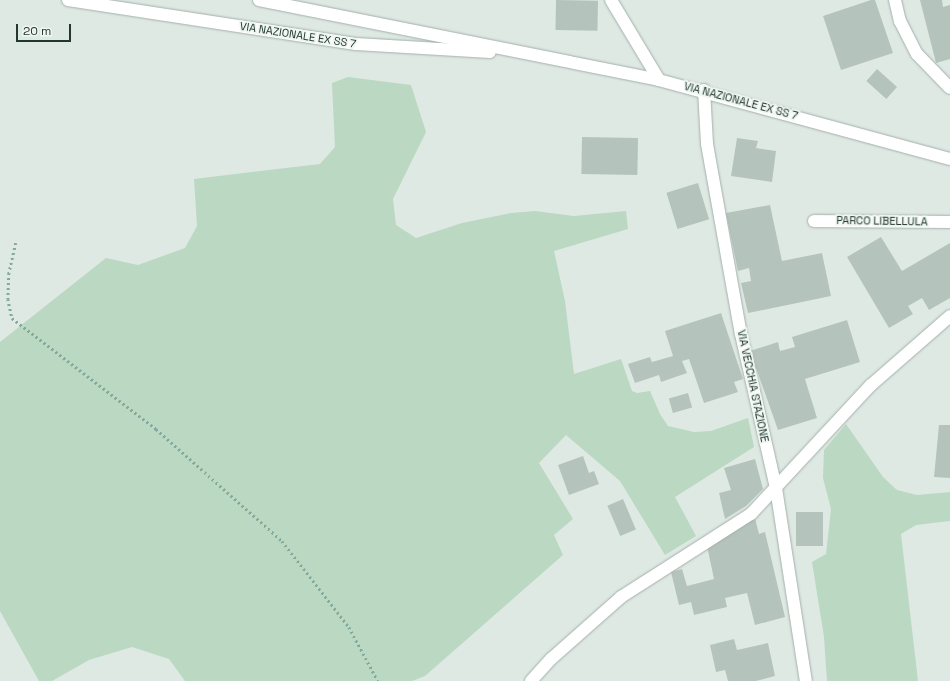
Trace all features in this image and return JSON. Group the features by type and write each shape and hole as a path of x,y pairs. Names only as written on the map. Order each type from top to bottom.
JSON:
{"street":[{"name":"VIA NAZIONALE EX SS 7","path":"68,0 356,44 529,53"},
{"name":"VIA NAZIONALE EX SS 7","path":"259,0 529,53 704,90 950,159"},
{"path":"611,0 659,80"},
{"path":"895,0 900,21 917,54 950,88"},
{"name":"VIA VECCHIA STAZIONE","path":"704,90 707,144 741,334 776,488 806,681"},
{"name":"PARCO LIBELLULA","path":"814,221 950,222"},
{"path":"531,681 551,659 620,597 751,514 871,385 950,316"}],"path":[{"path":"16,243 9,273 8,299 12,318 156,430 282,541 349,627 378,681"}],"green space":[{"path":"348,77 411,85 426,132 393,199 396,225 416,238 462,223 511,213 535,211 574,216 626,211 628,229 554,251 565,301 574,374 621,359 632,391 637,393 650,391 660,414 668,426 694,432 711,431 748,418 754,447 675,497 696,536 665,555 620,481 566,435 539,463 573,519 554,535 563,555 425,676 412,681 185,681 169,659 132,647 89,660 52,681 39,681 0,611 0,342 106,258 138,265 185,248 197,226 194,179 320,164 335,147 332,83"},
{"path":"846,424 883,477 897,490 917,495 950,492 950,521 916,525 901,534 918,681 827,681 824,637 812,562 826,554 831,509 823,478 824,450"}],"building":[{"path":"556,0 598,1 597,31 555,30"},
{"path":"875,0 893,53 841,70 823,16"},
{"path":"920,0 942,0 943,7 950,5 950,59 936,63"},
{"path":"877,69 897,87 886,99 866,81"},
{"path":"582,137 638,138 637,175 581,174"},
{"path":"737,138 758,141 756,148 776,151 772,182 731,176"},
{"path":"698,183 709,219 678,229 666,193"},
{"path":"770,205 782,261 822,253 831,296 748,313 741,283 751,281 749,268 738,271 726,213"},
{"path":"881,237 902,271 950,243 950,298 929,310 922,298 908,306 913,314 889,328 847,257"},
{"path":"721,313 743,379 734,382 738,392 704,403 689,359 682,361 687,373 661,382 659,375 635,383 628,364 650,357 652,362 673,356 665,331"},
{"path":"847,320 860,362 805,379 817,418 778,430 750,351 778,342 780,351 795,347 792,337"},
{"path":"688,393 692,407 673,413 669,399"},
{"path":"939,425 950,425 950,478 934,477"},
{"path":"583,456 589,473 594,471 599,484 569,495 558,465"},
{"path":"755,459 763,489 746,506 725,519 719,493 731,490 724,468"},
{"path":"623,499 636,529 620,536 607,506"},
{"path":"796,512 823,512 823,546 796,546"},
{"path":"755,518 759,534 765,532 785,617 755,625 747,593 725,598 727,607 694,615 691,602 679,605 671,572 682,569 687,586 714,579 707,546"},
{"path":"734,639 737,650 768,643 775,676 756,681 728,681 725,670 716,672 710,645"}]}
